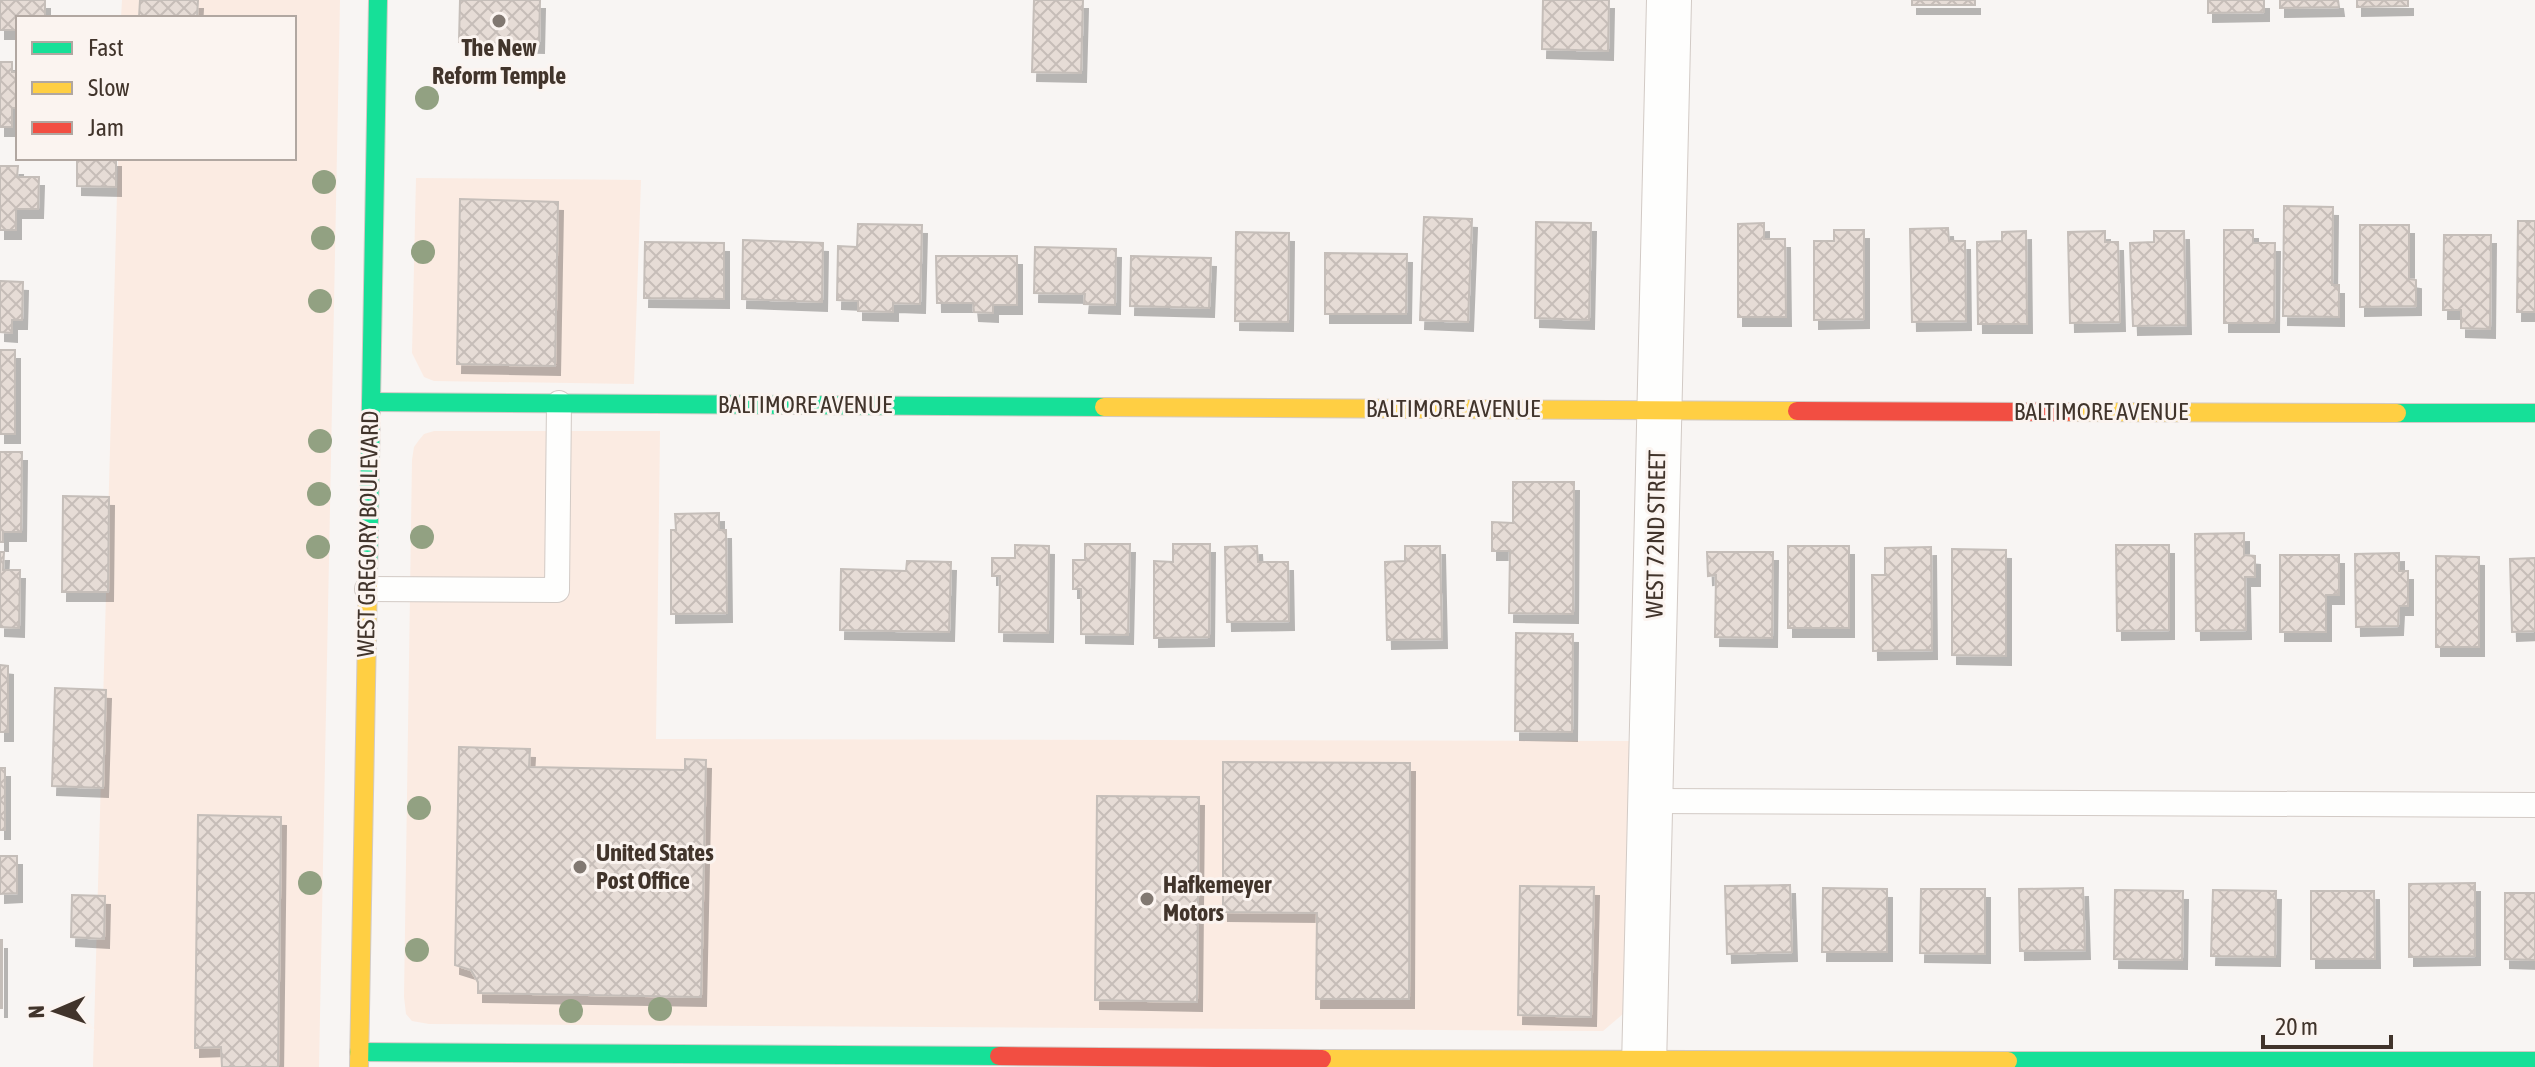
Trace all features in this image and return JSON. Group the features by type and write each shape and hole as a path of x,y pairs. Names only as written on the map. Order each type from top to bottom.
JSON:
{"street":[{"name":"WEST GREGORY BOULEVARD","path":"359,1060 378,0"},
{"name":"WEST 72ND STREET","path":"1644,1064 1669,0"},
{"name":"BALTIMORE AVENUE","path":"371,402 1659,411 2535,413"},
{"path":"359,1060 1644,1064 2535,1061"}],"lane":[{"path":"367,589 557,590 559,403"},
{"path":"1650,801 2535,805"}],"shaded area":[{"path":"122,0 340,0 319,1067 93,1067 118,160 296,160 296,16 121,16"},
{"path":"416,178 641,180 634,384 434,381 424,377 412,353"},
{"path":"434,431 660,431 656,739 1630,741 1623,1014 1603,1031 429,1024 412,1021 406,1014 404,997 412,460 414,447 419,440 424,434"}],"building":[{"path":"0,0 45,0 45,16 16,16 16,30 0,30"},
{"path":"140,0 198,0 197,16 139,16"},
{"name":"The New Reform Temple","path":"460,0 540,0 539,44 459,42"},
{"path":"1034,0 1083,0 1081,73 1032,72"},
{"path":"1543,0 1609,0 1608,51 1542,49"},
{"path":"1912,0 1975,0 1975,5 1912,5"},
{"path":"2208,0 2264,0 2264,12 2208,13"},
{"path":"2280,0 2338,0 2339,7 2280,8"},
{"path":"2357,0 2408,0 2408,6 2357,7"},
{"path":"0,62 12,62 12,72 16,72 16,108 12,108 12,127 0,127"},
{"path":"77,160 116,160 116,187 77,186"},
{"path":"0,166 18,166 17,177 39,177 38,209 16,209 16,230 0,230"},
{"path":"460,199 558,202 555,366 457,364"},
{"path":"2284,206 2333,207 2332,285 2339,285 2339,317 2283,316"},
{"path":"1424,217 1472,219 1468,322 1420,320"},
{"path":"2518,221 2535,221 2535,312 2517,312"},
{"path":"1536,222 1591,223 1589,320 1535,318"},
{"path":"1764,223 1764,239 1785,239 1786,317 1738,317 1738,224"},
{"path":"858,224 922,225 920,304 893,303 893,312 858,311 858,301 837,300 838,246 857,247"},
{"path":"2360,225 2409,225 2409,279 2416,280 2416,306 2360,307"},
{"path":"1948,228 1949,241 1965,241 1966,321 1912,322 1910,229"},
{"path":"1834,230 1864,230 1864,319 1814,320 1814,241 1834,241"},
{"path":"2224,230 2253,230 2253,243 2275,243 2274,323 2224,323"},
{"path":"2026,231 2027,324 1978,324 1977,242 2002,241 2002,232"},
{"path":"2105,231 2105,242 2118,242 2120,322 2070,323 2068,232"},
{"path":"2154,231 2184,231 2186,325 2133,326 2130,243 2154,242"},
{"path":"1236,232 1289,233 1288,322 1235,321"},
{"path":"2444,235 2491,235 2490,329 2461,328 2461,310 2443,310"},
{"path":"743,240 823,243 822,302 742,299"},
{"path":"645,242 724,243 724,299 644,298"},
{"path":"1035,247 1116,249 1115,305 1084,304 1085,294 1034,293"},
{"path":"1325,253 1407,254 1406,314 1325,314"},
{"path":"936,256 1017,256 1017,305 993,305 993,313 974,312 973,303 937,303"},
{"path":"1131,256 1211,258 1209,308 1130,306"},
{"path":"0,281 23,282 22,320 12,320 12,333 0,332"},
{"path":"0,350 15,350 15,434 0,434"},
{"path":"0,452 22,452 21,532 3,532 3,542 0,542"},
{"path":"1513,482 1574,482 1573,614 1509,613 1510,551 1492,551 1492,522 1513,523"},
{"path":"63,496 109,497 108,592 62,592"},
{"path":"719,513 719,530 726,530 727,613 671,614 671,530 676,530 675,514"},
{"path":"2244,533 2244,555 2255,556 2255,577 2245,577 2246,630 2196,631 2195,534"},
{"path":"1085,544 1130,544 1128,635 1081,634 1081,589 1073,589 1073,560 1085,560"},
{"path":"1173,544 1210,544 1209,637 1154,638 1154,561 1173,562"},
{"path":"1015,545 1049,546 1048,633 999,632 1000,576 992,576 992,558 1015,558"},
{"path":"2116,545 2169,545 2169,630 2117,631"},
{"path":"1257,546 1258,562 1288,562 1289,621 1227,622 1225,547"},
{"path":"1405,546 1440,546 1442,639 1387,640 1385,562 1405,561"},
{"path":"1788,546 1849,546 1849,628 1788,628"},
{"path":"1931,547 1932,650 1873,651 1872,575 1885,575 1885,548"},
{"path":"1952,549 2006,550 2006,656 1952,655"},
{"path":"0,552 4,552 3,570 20,570 19,628 0,627"},
{"path":"1707,552 1773,552 1772,638 1715,637 1716,575 1708,576"},
{"path":"2399,553 2399,571 2408,571 2408,606 2399,606 2398,626 2356,627 2355,554"},
{"path":"2280,555 2339,555 2339,595 2326,595 2326,632 2280,632"},
{"path":"2436,556 2479,557 2479,647 2436,647"},
{"path":"2535,558 2535,631 2512,632 2510,559"},
{"path":"907,561 951,562 949,632 840,630 841,569 906,571"},
{"path":"1516,633 1573,634 1572,732 1515,731"},
{"path":"0,665 8,666 8,732 0,732"},
{"path":"55,688 106,690 103,788 52,786"},
{"name":"United States Post Office","path":"459,747 530,749 529,767 685,770 685,759 706,760 701,997 478,993 478,982 471,970 455,965"},
{"path":"1223,762 1410,763 1409,999 1316,999 1317,913 1223,912"},
{"path":"0,768 5,768 5,830 0,830"},
{"name":"Hafkemeyer Motors","path":"1097,796 1199,797 1197,1002 1095,1000"},
{"path":"198,815 281,817 278,1067 222,1067 221,1047 195,1048"},
{"path":"0,856 17,856 17,893 0,894"},
{"path":"2475,883 2475,956 2409,957 2409,884"},
{"path":"1790,885 1792,952 1727,954 1725,886"},
{"path":"1520,886 1594,887 1591,1017 1518,1015"},
{"path":"1823,888 1887,889 1887,952 1822,952"},
{"path":"2083,888 2085,950 2020,951 2019,889"},
{"path":"1921,889 1985,889 1985,954 1920,953"},
{"path":"2115,890 2183,891 2182,960 2114,959"},
{"path":"2213,890 2276,891 2275,957 2211,956"},
{"path":"2311,891 2374,891 2375,959 2311,959"},
{"path":"2505,893 2535,893 2535,960 2505,959"},
{"path":"72,895 105,896 104,939 71,937"},
{"path":"2,940 2,1008 0,1008"}],"traffic: fast":[{"path":"368,576 378,0"},
{"path":"371,402 1104,407"},
{"path":"2397,413 2535,413"},
{"path":"359,1052 999,1056"},
{"path":"2008,1061 2535,1061"}],"traffic: slow":[{"path":"1104,407 1797,411"},
{"path":"2067,412 2397,413"},
{"path":"359,1067 368,576"},
{"path":"1322,1059 2008,1061"}],"traffic: jam":[{"path":"1797,411 2067,412"},
{"path":"999,1056 1322,1059"}],"place":[{"name":"The New Reform Temple","path":"499,21"},
{"name":"United States Post Office","path":"580,867"},
{"name":"Hafkemeyer Motors","path":"1147,899"}]}
